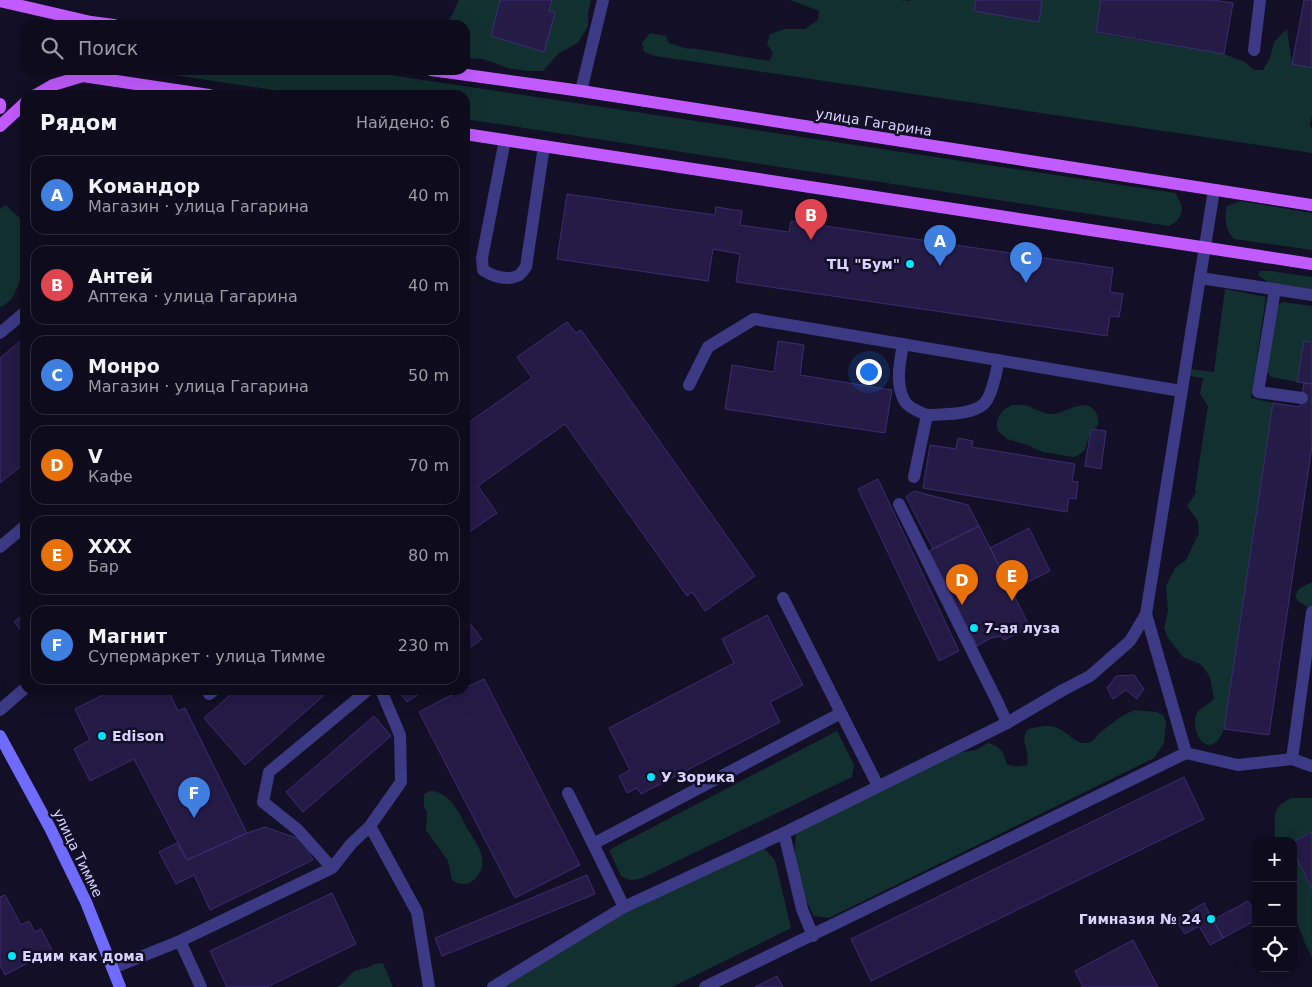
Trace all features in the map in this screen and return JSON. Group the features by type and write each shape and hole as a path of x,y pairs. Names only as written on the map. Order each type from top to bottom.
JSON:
{"main road":[{"path":"0,2 83,20"},
{"name":"улица Гагарина","path":"467,75 581,91 1312,205"},
{"path":"44,90 53,85 83,76 176,90"},
{"path":"0,126 20,108"},
{"path":"470,135 1312,264"},
{"name":"улица Тимме","path":"0,736 26,781 78,885 120,987"}],"street":[{"path":"581,91 603,0"},
{"path":"1254,50 1260,0"},
{"path":"504,140 500,172 482,258 483,270 491,275 510,278 519,276 526,268 544,146"},
{"path":"493,987 624,907 784,832 1007,723 1090,676 1130,641 1146,614 1214,190"},
{"path":"1200,278 1312,295"},
{"path":"1275,289 1258,392 1302,398"},
{"path":"0,333 20,316"},
{"path":"689,385 708,347 754,319 1181,391"},
{"path":"903,344 898,378 904,401 927,415 960,413 979,408 988,400 999,360"},
{"path":"914,477 927,415"},
{"path":"899,504 1007,723"},
{"path":"0,547 20,530"},
{"path":"782,598 878,786"},
{"path":"1292,759 1312,612"},
{"path":"1146,614 1186,753"},
{"path":"0,710 20,693"},
{"path":"332,868 298,830 263,802 269,772 362,695"},
{"path":"113,968 180,941 332,868 351,844 370,826 400,782 400,735 383,695"},
{"path":"593,844 841,713"},
{"path":"705,987 1186,753 1238,764 1292,759 1312,766"},
{"path":"568,793 624,907"},
{"path":"370,826 417,912 429,987"},
{"path":"784,832 802,909 813,936"},
{"path":"180,941 200,987"}],"green space":[{"path":"459,0 591,0 588,26 578,43 559,53 543,71 525,71 508,68 483,59 470,58 470,20 449,20"},
{"path":"790,0 1101,0 1096,33 1224,54 1245,62 1254,70 1263,70 1270,58 1274,42 1287,29 1292,64 1312,68 1312,115 1310,126 1312,128 1312,153 655,56 644,52 642,43 650,33 666,36 669,43 684,48 769,61 773,53 767,44 770,34 785,29 805,29 818,20 819,11"},
{"path":"175,75 390,75 1175,193 1181,203 1182,211 1178,219 1169,226 470,120 470,90 273,90"},
{"path":"1240,201 1312,213 1312,250 1234,239 1227,227 1226,211 1227,206"},
{"path":"6,205 20,218 20,280 11,300 0,307 0,209"},
{"path":"1259,271 1312,277 1312,289 1269,283 1258,275"},
{"path":"1225,289 1266,297 1251,398 1273,403 1224,729 1219,739 1213,744 1208,745 1200,739 1195,727 1195,721 1199,710 1214,699 1210,677 1200,664 1183,657 1168,638 1164,628 1168,611 1166,586 1175,568 1186,560 1199,533 1198,521 1187,506 1196,491 1208,406 1200,394 1203,378 1190,376 1191,369 1214,372"},
{"path":"1282,302 1312,306 1312,342 1304,341 1297,382 1271,377 1266,371 1276,307"},
{"path":"1012,405 1026,405 1050,414 1056,414 1079,406 1090,406 1098,417 1098,425 1089,436 1085,450 1077,456 1043,452 1007,439 998,431 999,415"},
{"path":"1312,582 1312,610 1298,601 1295,595 1299,589"},
{"path":"1135,710 1156,712 1163,715 1166,722 1164,743 1154,758 829,918 814,916 798,874 795,851 797,829 956,753 976,750 988,743 1001,750 1007,764 1012,766 1027,765 1028,756 1024,737 1029,729 1047,726 1055,727 1081,743 1087,743 1094,740 1102,731 1118,719"},
{"path":"837,731 854,765 852,777 640,879 630,880 621,876 609,850"},
{"path":"430,791 443,795 454,804 480,850 483,863 479,874 470,882 464,884 452,880 448,861 426,830 427,812 424,806 424,794"},
{"path":"1292,798 1312,798 1312,832 1297,840 1297,837 1275,837 1275,815 1280,805"},
{"path":"763,847 775,860 791,928 672,987 495,987 620,912"},
{"path":"1297,858 1312,889 1312,957 1297,922"},
{"path":"383,963 393,987 336,987 342,984 354,971"}],"building":[{"path":"500,0 552,0 549,11 555,13 544,52 491,36"},
{"path":"976,0 1042,0 1039,22 974,11"},
{"path":"1101,0 1213,0 1233,3 1224,54 1096,32"},
{"path":"1304,0 1312,0 1312,68 1292,64"},
{"name":"ТЦ \"Бум\"","path":"567,194 715,215 716,207 742,211 740,225 789,232 791,221 1113,268 1110,292 1123,294 1119,317 1110,316 1107,336 736,282 740,254 713,249 708,281 557,259"},
{"path":"567,322 576,333 581,330 755,576 705,611 692,592 687,596 565,424 478,486 497,513 470,532 470,421 532,378 517,357"},
{"path":"20,341 20,467 0,483 0,358"},
{"path":"778,341 804,345 800,375 892,390 885,433 725,409 732,365 774,372"},
{"path":"1304,341 1312,342 1312,384 1297,382"},
{"path":"1304,383 1312,384 1312,446 1269,735 1224,729 1273,403 1300,407"},
{"path":"1091,429 1106,431 1101,469 1085,466"},
{"path":"958,438 973,441 972,447 1075,464 1072,481 1078,482 1076,499 1069,498 1067,512 923,488 930,445 956,449"},
{"path":"878,479 959,651 939,661 858,489"},
{"path":"914,491 968,505 979,526 933,549 906,497"},
{"path":"979,526 1030,627 1004,640 1001,636 991,638 977,646 929,551"},
{"path":"1029,528 1050,571 1012,590 990,548"},
{"path":"767,615 803,685 770,702 780,722 641,794 637,788 627,793 619,776 630,770 609,728 734,663 722,639"},
{"path":"20,617 20,629 14,622"},
{"path":"470,623 482,639 470,648"},
{"path":"1134,675 1144,689 1137,699 1126,690 1113,699 1107,688 1116,676"},
{"path":"484,679 580,865 515,898 419,712 451,695 470,695 470,686"},
{"path":"103,695 170,695 178,711 185,708 247,833 187,860 134,759 90,781 74,749 90,740 75,709"},
{"path":"230,695 324,695 245,765 204,718"},
{"path":"402,695 417,695 407,702"},
{"path":"374,716 391,736 303,812 286,792"},
{"path":"1184,777 1204,819 871,981 851,939"},
{"path":"265,827 302,840 313,860 210,910 194,875 176,884 159,852 177,843 187,860"},
{"path":"1312,832 1312,889 1297,858 1297,840"},
{"path":"587,875 595,894 442,956 435,938"},
{"path":"332,893 356,944 267,987 227,987 210,951"},
{"path":"5,895 21,925 29,921 35,932 41,929 52,950 5,975 0,966 0,897"},
{"path":"1248,901 1252,907 1252,922 1223,938 1213,920"},
{"path":"1204,903 1223,938 1210,945 1199,926 1185,934 1176,919"},
{"path":"1133,940 1158,987 1083,987 1075,971"},
{"path":"777,976 783,987 755,987"}],"place":[{"name":"Антей","path":"811,240"},
{"name":"ТЦ \"Бум\"","path":"910,264"},
{"name":"Командор","path":"940,266"},
{"name":"Монро","path":"1026,283"},
{"name":"XXX","path":"1012,601"},
{"name":"V","path":"962,605"},
{"name":"7-ая луза","path":"974,628"},
{"name":"Edison","path":"102,736"},
{"name":"У Зорика","path":"651,777"},
{"name":"Магнит","path":"194,818"},
{"name":"Гимназия № 24","path":"1211,919"},
{"name":"Едим как дома","path":"12,956"}]}
